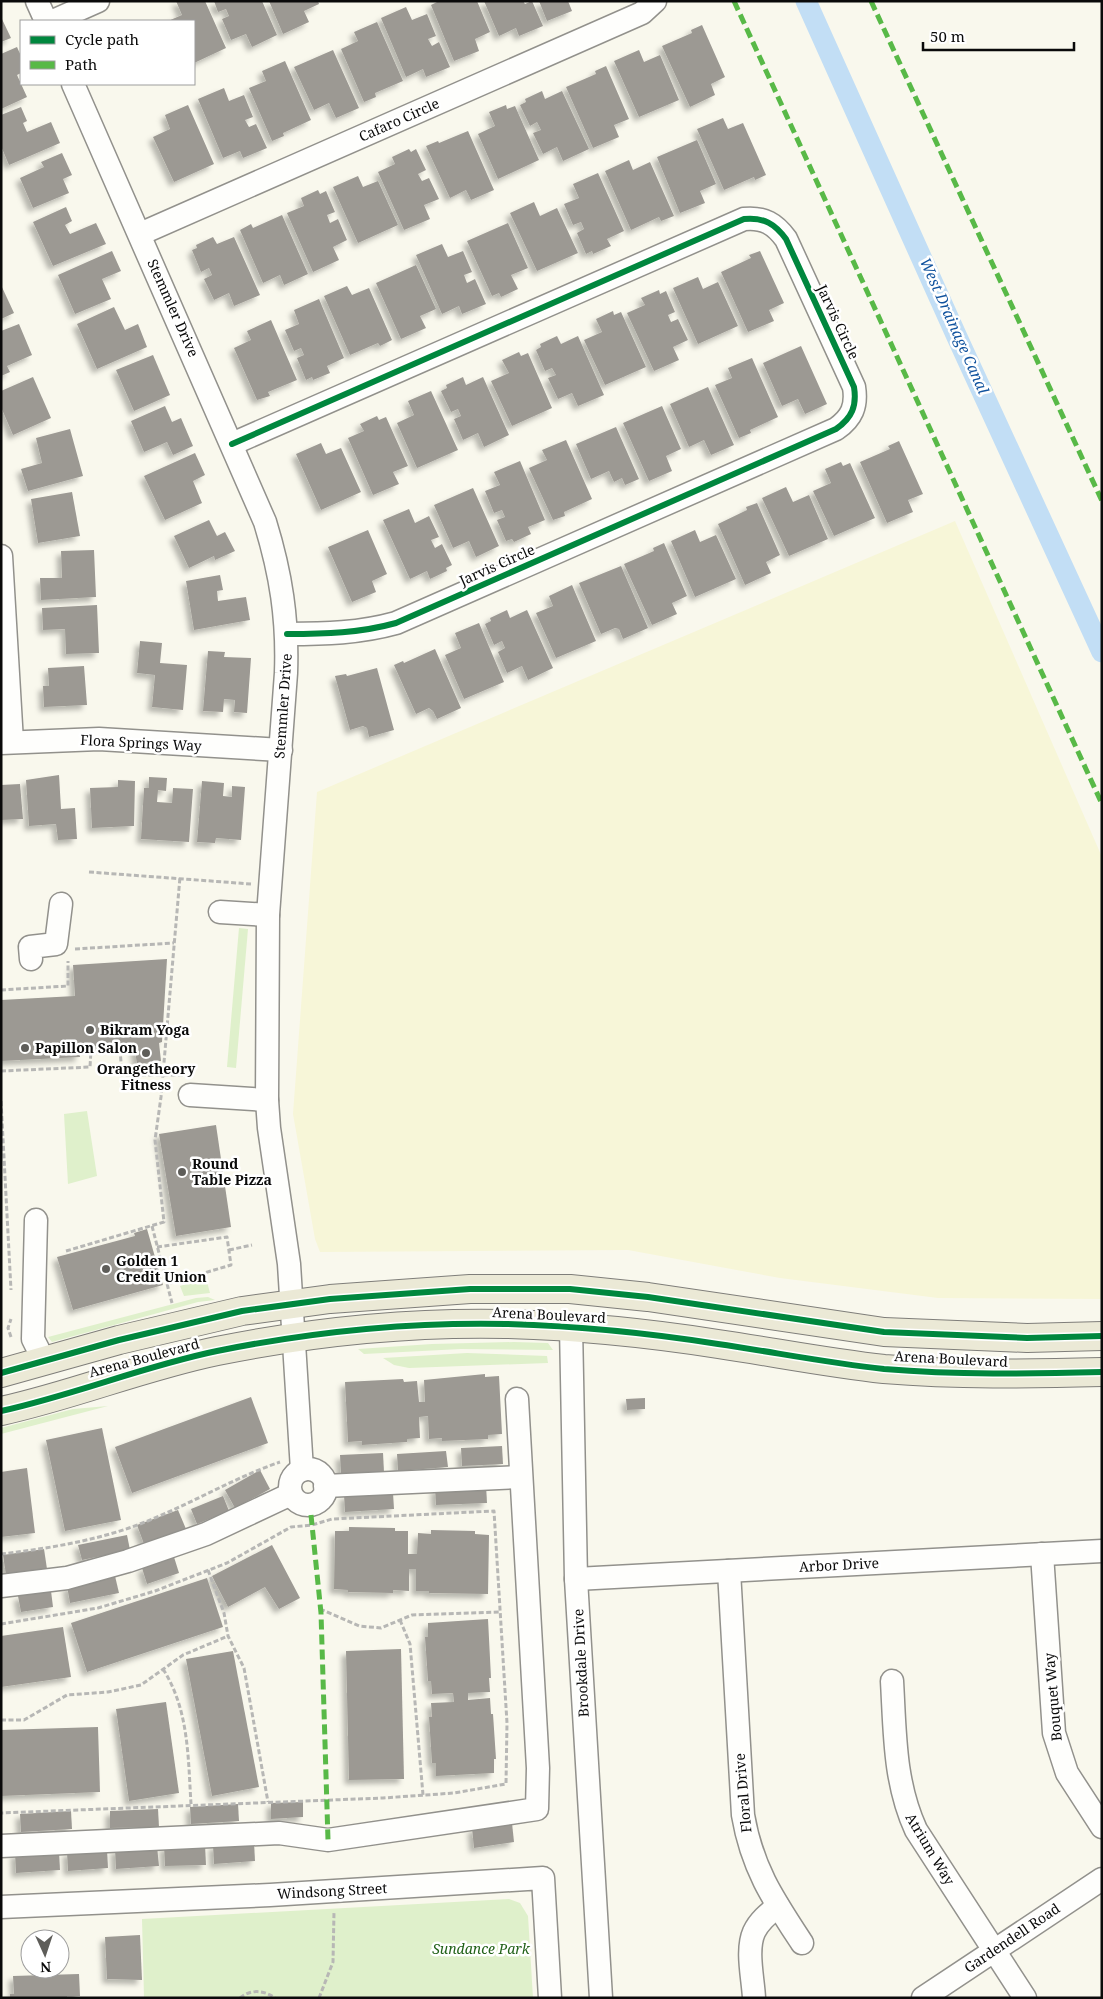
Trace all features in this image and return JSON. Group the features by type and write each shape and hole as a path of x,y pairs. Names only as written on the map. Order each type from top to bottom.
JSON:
{"main road":[{"name":"Arena Boulevard","path":"1,1373 179,1325 242,1311 330,1299 470,1289 570,1289 716,1306 884,1332 1027,1338 1102,1336"},
{"name":"Arena Boulevard","path":"1,1411 217,1352 334,1333 432,1326 504,1324 571,1327 681,1339 883,1368 1001,1374 1102,1372"}],"street":[{"path":"37,1 46,20"},
{"path":"55,20 98,1"},
{"name":"Cafaro Circle","path":"140,234 642,13 654,1"},
{"name":"Stemmler Drive","path":"74,85 265,522 277,559 285,603 287,634 281,750 268,915 267,1100 269,1128 289,1264 302,1470"},
{"name":"Jarvis Circle","path":"232,444 744,220 755,218 769,222 778,228 786,239 854,386 856,398 853,411 846,422 836,429 405,619 362,631 337,634 287,634"},
{"path":"1,556 7,743"},
{"name":"Flora Springs Way","path":"7,743 99,739 281,750"},
{"path":"31,960 30,947 56,944 61,904"},
{"path":"220,912 268,915"},
{"path":"191,1084 267,1100"},
{"path":"36,1220 33,1339 44,1361"},
{"name":"Brookdale Drive","path":"571,1327 576,1579 601,1998"},
{"path":"1,1846 279,1833 328,1840 537,1809 538,1768 517,1399"},
{"path":"302,1470 314,1470 319,1473 325,1486 320,1500 310,1505 298,1503 291,1494 290,1488 293,1478 302,1470"},
{"path":"325,1486 520,1477"},
{"path":"1,1586 67,1578 128,1561 206,1534 291,1494"},
{"name":"Arbor Drive","path":"576,1579 1102,1551"},
{"name":"Bouquet Way","path":"1042,1554 1054,1733 1066,1773 1102,1827"},
{"name":"Floral Drive","path":"729,1571 743,1815 747,1840 757,1870 802,1943"},
{"name":"Atrium Way","path":"892,1681 899,1785 906,1808 916,1830 1025,1998"},
{"name":"Windsong Street","path":"1,1907 280,1894 543,1878 550,1998"},
{"name":"Gardendell Road","path":"923,1998 1102,1879"},
{"path":"754,1998 751,1944 754,1932 760,1922 778,1906"}],"path":[{"path":"89,872 257,884"},
{"path":"66,1251 164,1222 155,1140 163,1073 180,877"},
{"path":"68,949 174,943"},
{"path":"1,990 68,986 68,958"},
{"path":"1,1071 90,1067 90,1050 120,1049 122,1075 163,1073 191,1084"},
{"path":"1,1101 12,1298"},
{"path":"152,1226 172,1302"},
{"path":"157,1247 227,1237 231,1265 167,1284"},
{"path":"229,1250 252,1245"},
{"path":"12,1315 8,1328 12,1345"},
{"path":"1,1554 53,1548 129,1528 248,1474 280,1462"},
{"path":"1,1624 98,1608 155,1591 227,1563 291,1527 312,1525 332,1519 494,1511 507,1723 506,1784 454,1793 423,1795 1,1813"},
{"path":"208,1570 224,1614 228,1636 244,1668 268,1802"},
{"path":"320,1609 359,1626 381,1628 412,1615 501,1612"},
{"path":"400,1620 410,1644 423,1795"},
{"path":"1,1720 24,1720 67,1695 108,1692 141,1685 183,1655 228,1636"},
{"path":"163,1669 175,1688 181,1708 187,1738 191,1804"},
{"path":"319,1998 333,1962 334,1906"},
{"path":"240,1998 252,1992 260,1992 275,1998"}],"green space":[{"path":"955,521 1102,857 1102,1299 938,1298 780,1278 628,1250 320,1252 315,1239 293,1114 317,792"},
{"path":"239,928 248,929 236,1068 227,1067"},
{"path":"87,1111 97,1176 68,1184 64,1114"},
{"path":"206,1278 210,1293 184,1296 180,1286"},
{"path":"208,1297 215,1300 198,1302 52,1342 48,1337 196,1298"},
{"path":"548,1343 553,1350 461,1349 364,1354 358,1349 432,1344"},
{"path":"467,1353 547,1356 548,1363 409,1368 394,1365 383,1358"},
{"path":"108,1406 1,1434 1,1428 73,1409"},
{"name":"Sundance Park","path":"509,1899 520,1903 528,1916 533,1998 144,1998 142,1919"}],"building":[{"path":"176,1 205,1 226,48 195,63 195,20 170,20 182,15"},
{"path":"214,1 262,1 277,35 252,47 246,34 231,40 222,19 229,16 226,9 218,12"},
{"path":"269,1 318,1 319,4 304,11 309,22 283,34"},
{"path":"439,1 477,1 490,32 475,39 479,51 454,61 431,5"},
{"path":"484,1 523,1 525,4 532,1 543,26 519,36 516,28 499,36"},
{"path":"539,1 568,1 572,11 547,21"},
{"path":"406,7 412,20 427,14 436,36 428,39 432,46 439,42 450,67 426,77 423,69 406,77 381,18"},
{"path":"1,17 11,38 1,42"},
{"path":"377,22 403,81 375,93 376,97 364,102 341,49 358,41 354,32"},
{"path":"702,25 725,77 711,84 715,95 690,107 662,46 692,33 691,30"},
{"path":"17,47 20,54 20,74 17,75 27,97 1,109 1,54"},
{"path":"333,50 359,108 336,118 329,103 314,110 294,67"},
{"path":"639,50 644,62 660,55 679,100 639,117 614,61"},
{"path":"285,61 311,120 283,133 284,136 272,141 249,88 266,81 262,71"},
{"path":"606,66 629,119 614,125 619,137 593,148 566,87 596,74 595,71"},
{"path":"224,88 229,101 244,95 253,117 245,120 249,127 256,124 267,148 243,158 240,151 223,158 198,99"},
{"path":"542,91 545,99 562,91 589,149 563,161 557,147 543,154 533,133 541,130 537,122 530,126 520,105 526,102 525,99"},
{"path":"188,105 214,164 174,182 153,137 170,129 165,115"},
{"path":"506,105 507,109 515,106 539,160 498,179 478,134 495,126 489,112"},
{"path":"21,107 27,121 23,123 27,132 51,122 60,143 9,165 1,146 1,115"},
{"path":"723,118 728,129 743,123 766,175 755,180 754,177 724,190 697,129"},
{"path":"468,131 494,190 471,200 466,190 450,198 426,146 438,141 439,143"},
{"path":"697,140 716,184 700,191 705,203 680,213 657,157"},
{"path":"409,149 411,152 416,149 426,170 418,174 422,181 429,178 439,199 424,205 430,219 404,230 378,172 395,164 392,157"},
{"path":"62,153 72,175 63,179 69,193 33,208 20,178 44,167 41,162"},
{"path":"629,160 633,170 650,162 674,216 661,221 659,217 631,230 605,171"},
{"path":"598,173 624,231 607,239 611,246 593,254 592,251 586,254 577,233 584,229 581,222 573,225 564,204 579,198 573,184"},
{"path":"358,176 363,187 378,181 398,225 358,243 333,187"},
{"path":"318,190 320,194 326,191 335,212 327,215 330,223 338,219 347,240 333,247 339,260 313,272 287,213 304,206 301,198"},
{"path":"534,202 540,216 557,208 578,253 537,271 510,213"},
{"path":"66,207 72,221 65,225 70,234 96,223 106,244 53,266 33,222"},
{"path":"282,215 308,274 284,285 280,275 263,283 240,230 251,224 253,228"},
{"path":"508,223 528,268 511,275 518,289 501,297 499,293 492,296 467,241"},
{"path":"213,237 217,244 234,237 260,295 234,306 229,293 214,300 204,279 212,275 209,268 201,272 192,250 197,248 196,245"},
{"path":"442,244 448,257 463,251 472,272 464,275 467,283 475,279 486,304 462,314 459,306 442,314 416,255"},
{"path":"112,251 121,271 102,279 111,299 75,314 58,275"},
{"path":"760,251 784,303 769,310 774,321 748,332 721,272 751,258 749,255"},
{"path":"416,265 436,309 420,316 426,328 401,339 376,283"},
{"path":"698,277 703,289 718,282 738,326 698,344 673,288"},
{"path":"1,285 14,313 1,319"},
{"path":"347,286 352,295 369,288 392,340 380,346 378,343 350,355 324,296"},
{"path":"659,290 660,294 666,291 675,312 668,315 671,322 678,319 688,340 673,347 679,360 654,371 627,313 645,305 641,298"},
{"path":"319,299 344,358 327,366 330,373 313,380 312,377 306,380 297,358 304,355 301,348 294,351 285,330 299,324 294,310"},
{"path":"114,307 125,330 138,324 147,347 97,369 77,324"},
{"path":"613,311 614,315 621,312 646,367 605,385 584,340 602,332 596,319"},
{"path":"271,320 297,380 268,392 270,396 257,400 234,348 251,340 247,331"},
{"path":"19,324 32,355 7,366 10,372 1,376 1,331"},
{"path":"557,336 561,344 578,336 604,395 578,406 572,393 558,399 548,378 556,375 552,368 545,371 536,350 541,347 540,344"},
{"path":"801,346 827,404 805,414 798,399 782,406 763,363"},
{"path":"519,352 521,356 528,353 552,408 512,426 491,381 509,373 502,360"},
{"path":"153,355 170,395 134,411 116,370"},
{"path":"752,358 778,417 750,430 751,433 739,438 715,385 732,378 728,368"},
{"path":"33,377 51,418 13,435 1,407 1,391"},
{"path":"463,377 466,385 483,377 509,435 484,447 478,433 463,440 454,419 461,416 458,409 451,412 441,391 447,388 446,385"},
{"path":"708,387 734,445 711,455 704,440 689,447 670,404"},
{"path":"431,391 458,450 417,468 397,423 414,415 408,401"},
{"path":"165,406 172,422 181,418 193,446 173,455 167,442 144,452 131,421"},
{"path":"662,406 681,449 666,456 672,471 649,481 623,423"},
{"path":"377,416 379,420 386,417 408,466 393,472 399,484 373,495 348,438 364,431 360,424"},
{"path":"616,427 639,479 625,485 622,478 614,482 609,471 591,479 576,444"},
{"path":"70,429 83,476 28,491 21,469 42,463 36,438"},
{"path":"566,440 592,499 564,512 565,516 553,520 529,468 547,460 542,450"},
{"path":"899,441 923,494 908,500 913,512 887,523 860,462 890,449 888,446"},
{"path":"321,443 326,454 341,448 361,492 321,510 296,454"},
{"path":"195,453 205,475 193,481 202,503 165,520 144,476"},
{"path":"520,461 545,520 528,527 531,534 514,542 512,539 506,541 497,520 505,517 502,510 494,513 485,491 500,485 494,472"},
{"path":"841,462 843,466 850,463 875,518 834,536 813,491 831,483 825,469"},
{"path":"786,487 793,502 809,495 828,539 789,556 762,498"},
{"path":"473,488 499,546 476,557 469,541 453,548 434,505"},
{"path":"72,492 80,536 38,543 31,499"},
{"path":"757,503 780,555 766,562 771,573 745,585 718,524 747,510 746,507"},
{"path":"409,509 415,523 429,516 439,537 431,540 435,548 442,544 452,565 446,568 447,571 430,579 427,571 410,579 383,520"},
{"path":"209,520 217,536 225,532 235,551 215,560 214,556 189,568 174,536"},
{"path":"368,530 387,574 372,581 376,592 352,602 328,547"},
{"path":"695,530 700,542 716,535 736,579 695,597 671,541"},
{"path":"664,543 687,596 672,603 677,614 652,625 624,564 654,551 653,548"},
{"path":"94,550 96,597 41,600 40,578 62,578 61,551"},
{"path":"621,566 648,628 623,639 619,629 615,628 601,634 579,583"},
{"path":"220,575 223,590 217,591 218,601 246,597 250,620 194,630 186,581"},
{"path":"572,585 596,641 556,658 536,613 553,606 549,596"},
{"path":"97,605 99,653 66,654 65,629 43,630 42,608"},
{"path":"507,610 510,618 527,610 553,668 528,680 522,666 507,673 498,652 505,648 502,641 494,645 485,624 491,621 490,618"},
{"path":"479,623 504,682 464,699 445,655 461,648 455,633"},
{"path":"140,641 162,643 160,663 187,665 183,710 152,707 155,675 137,673"},
{"path":"435,649 461,708 437,719 429,708 416,714 394,665 403,661 404,663"},
{"path":"208,651 225,652 224,657 251,658 247,713 234,712 235,700 224,699 223,712 203,711"},
{"path":"84,666 87,705 44,707 43,686 49,686 48,668"},
{"path":"377,668 394,730 369,737 367,728 363,726 350,730 335,676 346,674 347,676"},
{"path":"59,775 61,809 75,808 77,839 58,840 56,824 29,826 26,780"},
{"path":"149,777 167,778 166,791 158,790 157,802 172,803 173,788 193,789 189,842 141,839 144,788 149,788"},
{"path":"118,780 135,781 134,826 92,828 90,788 118,787"},
{"path":"202,781 224,783 223,796 232,797 232,786 245,787 241,840 216,838 215,843 197,842"},
{"path":"20,784 23,819 1,820 1,785"},
{"path":"167,959 162,1042 159,1043 161,1061 137,1064 134,1044 79,1047 80,1057 1,1061 1,1000 75,996 73,965"},
{"path":"216,1125 231,1227 176,1236 159,1134"},
{"path":"147,1229 163,1285 73,1310 57,1257 135,1236 134,1233"},
{"path":"485,1374 485,1377 499,1376 502,1434 488,1435 488,1439 442,1441 442,1438 429,1439 428,1416 419,1417 420,1438 407,1439 407,1442 362,1445 362,1441 348,1442 345,1382 403,1379 404,1382 417,1381 419,1402 425,1402 424,1380"},
{"path":"251,1397 268,1443 132,1493 115,1447"},
{"path":"645,1398 645,1409 627,1410 626,1399"},
{"path":"102,1428 121,1520 65,1531 46,1440"},
{"path":"502,1446 503,1464 462,1466 461,1448"},
{"path":"446,1451 448,1467 398,1471 397,1454"},
{"path":"383,1453 384,1472 341,1474 340,1455"},
{"path":"27,1468 35,1533 1,1537 1,1472"},
{"path":"260,1470 270,1489 235,1508 225,1490"},
{"path":"486,1485 487,1503 436,1505 435,1488"},
{"path":"393,1493 394,1509 345,1512 344,1495"},
{"path":"223,1496 229,1511 197,1524 191,1509"},
{"path":"178,1510 186,1529 144,1544 137,1525"},
{"path":"349,1527 395,1528 395,1531 408,1531 408,1554 417,1554 418,1533 431,1534 431,1530 475,1531 475,1534 489,1535 488,1594 416,1591 416,1569 409,1569 409,1591 393,1590 393,1593 348,1592 348,1590 334,1589 335,1531 349,1531"},
{"path":"127,1535 130,1550 82,1560 78,1545"},
{"path":"272,1545 300,1598 279,1609 265,1587 228,1607 212,1576"},
{"path":"44,1549 47,1569 6,1575 3,1555"},
{"path":"174,1557 179,1573 147,1584 142,1568"},
{"path":"115,1576 119,1593 70,1603 67,1586"},
{"path":"207,1578 223,1627 87,1672 71,1623"},
{"path":"51,1591 53,1607 21,1612 18,1596"},
{"path":"488,1619 490,1692 468,1693 468,1700 490,1698 496,1759 494,1759 494,1773 436,1776 436,1763 432,1763 429,1717 432,1717 431,1703 454,1702 453,1693 432,1694 431,1681 428,1681 425,1637 428,1637 428,1623"},
{"path":"63,1627 71,1677 1,1687 1,1636"},
{"path":"401,1649 404,1779 349,1780 346,1651"},
{"path":"233,1651 259,1787 212,1796 186,1659"},
{"path":"166,1702 179,1793 129,1801 116,1709"},
{"path":"98,1727 100,1792 1,1796 1,1730"},
{"path":"303,1802 303,1817 271,1819 271,1803"},
{"path":"238,1804 239,1821 191,1824 190,1807"},
{"path":"158,1809 159,1827 110,1828 110,1811"},
{"path":"71,1811 72,1829 21,1832 20,1814"},
{"path":"512,1823 514,1842 474,1848 472,1828"},
{"path":"254,1842 255,1861 214,1864 213,1845"},
{"path":"205,1844 206,1865 165,1866 164,1846"},
{"path":"157,1846 159,1866 116,1869 115,1849"},
{"path":"107,1849 108,1868 68,1871 67,1852"},
{"path":"59,1851 60,1870 16,1873 15,1853"},
{"path":"140,1935 142,1980 107,1979 105,1937"},
{"path":"70,1974 79,1974 80,1996 67,1996 67,1998 10,1998 10,1994 14,1994 13,1976 20,1976 20,1979 70,1979"}],"waterway":[{"name":"West Drainage Canal","path":"806,1 957,337 1102,652"}],"marked path":[{"path":"734,1 1102,804"},
{"path":"871,1 1102,501"},
{"path":"311,1515 321,1613 328,1840"}],"cycle path":[{"path":"232,444 744,219 763,220 778,229 786,239 854,387 855,400 850,416 836,429 396,623 342,632 287,634"},
{"path":"1,1373 119,1340 242,1311 330,1299 470,1289 570,1289 648,1297 884,1332 1027,1338 1102,1336"},
{"path":"1,1411 55,1397 163,1364 252,1344 361,1330 434,1325 506,1324 559,1326 639,1333 884,1369 993,1374 1102,1372"}],"place":[{"name":"Bikram Yoga","path":"90,1030"},
{"name":"Papillon Salon","path":"25,1048"},
{"name":"Orangetheory Fitness","path":"146,1053"},
{"name":"Round Table Pizza","path":"182,1172"},
{"name":"Golden 1 Credit Union","path":"106,1269"}]}
